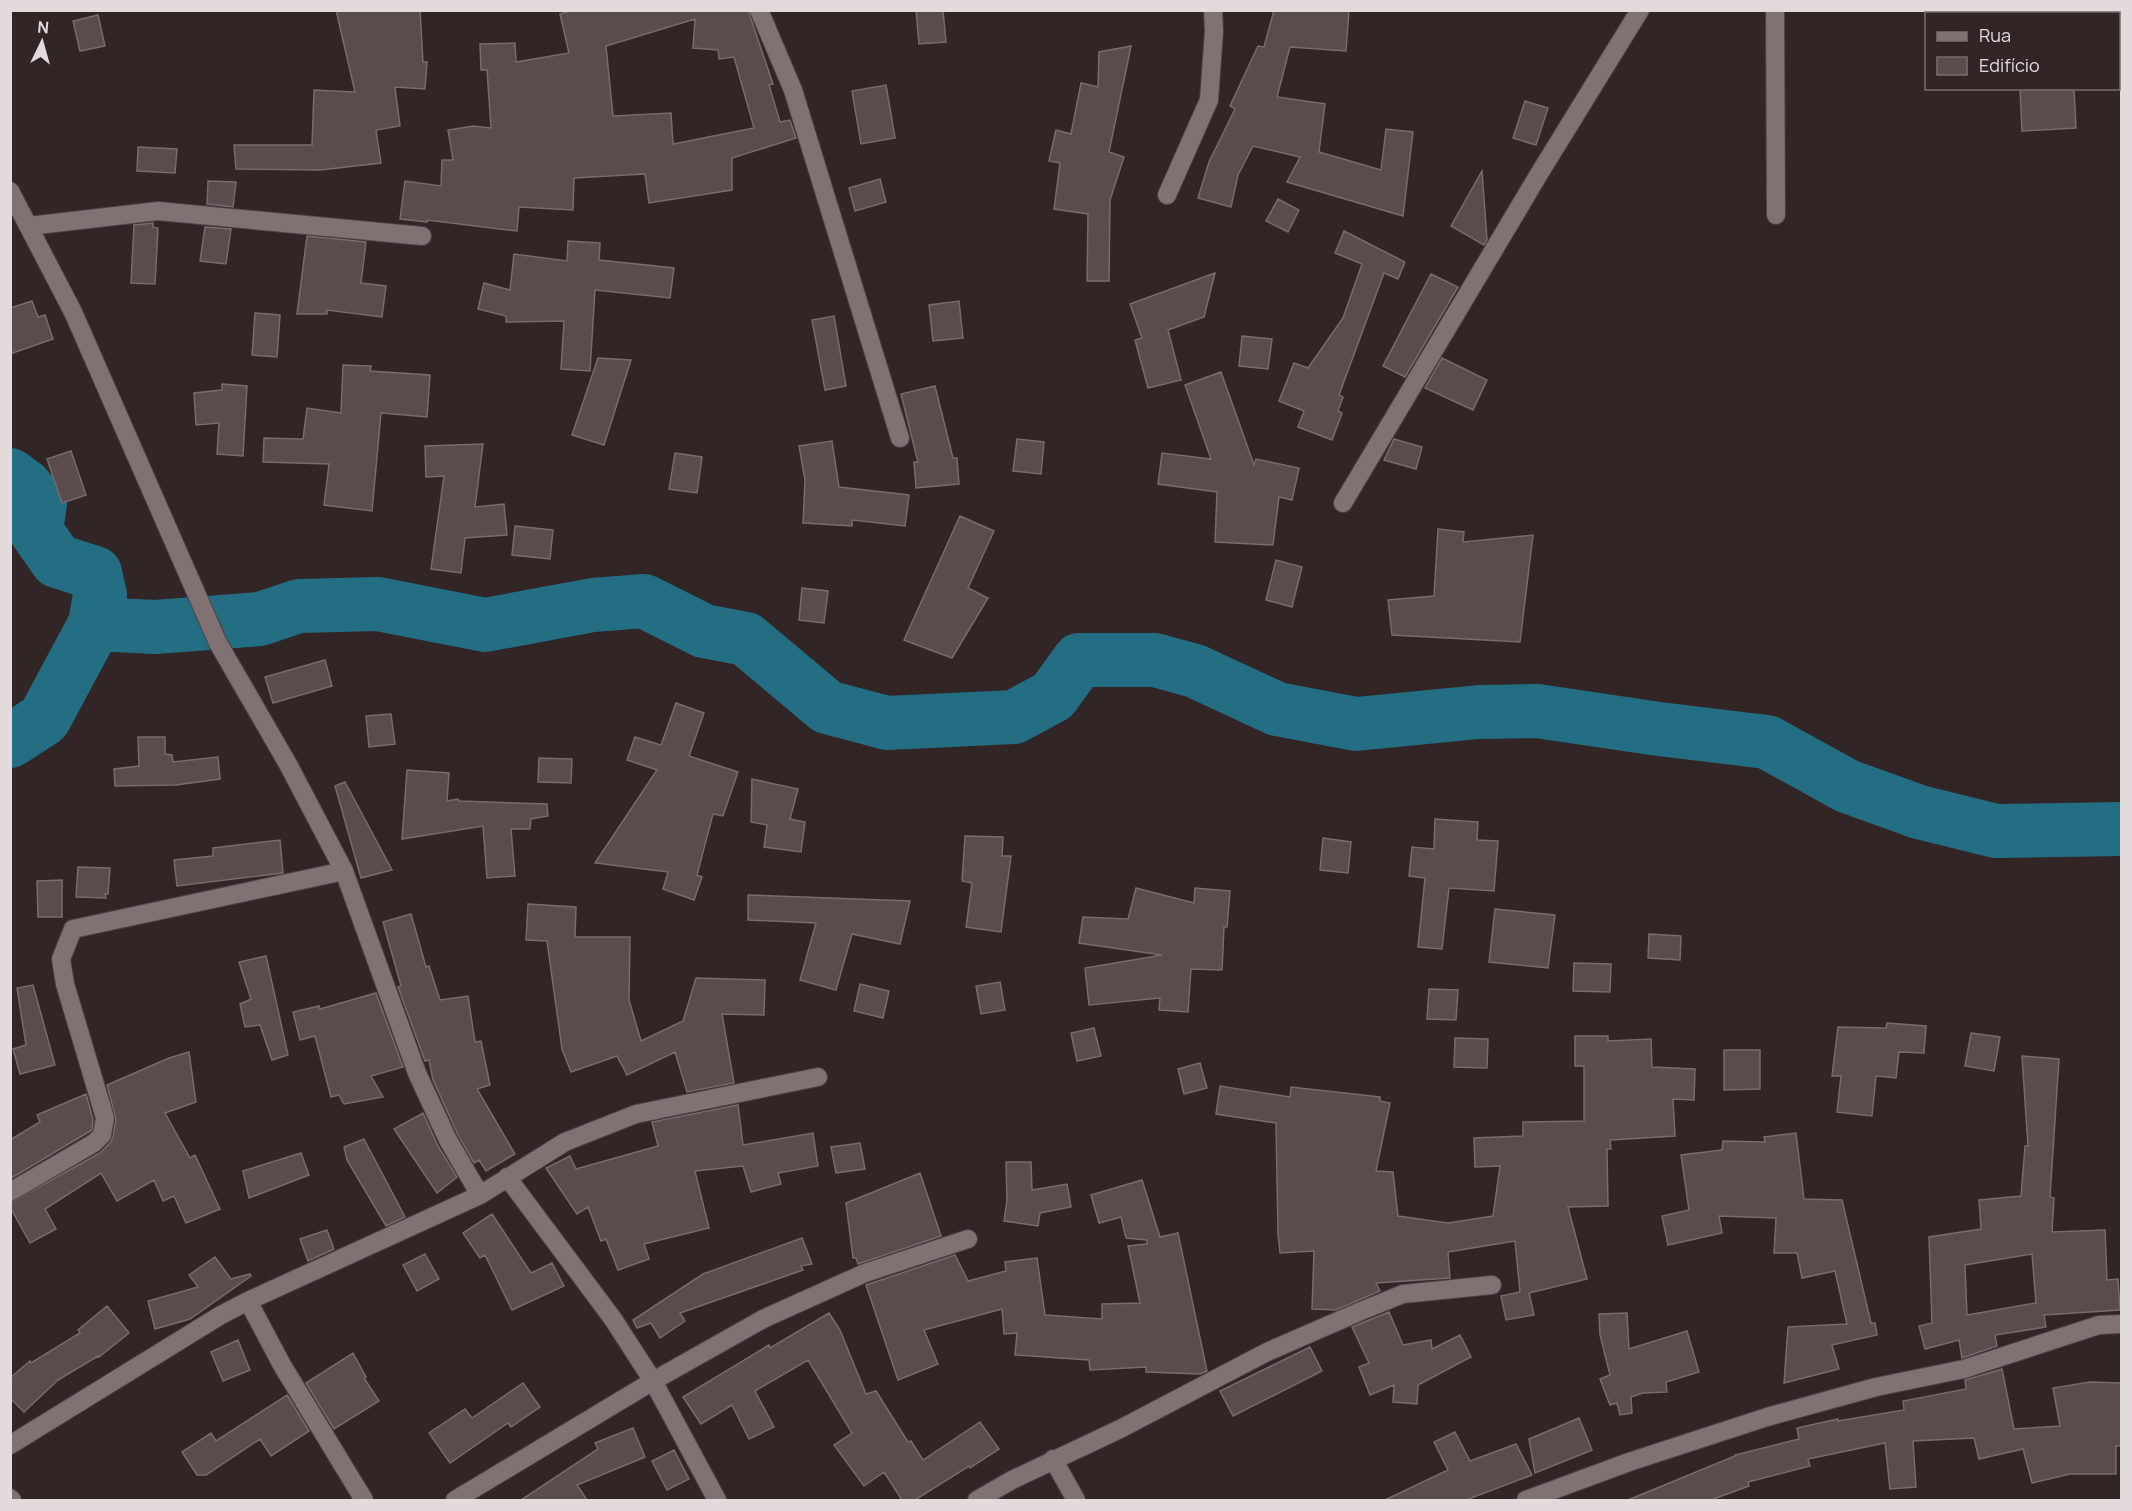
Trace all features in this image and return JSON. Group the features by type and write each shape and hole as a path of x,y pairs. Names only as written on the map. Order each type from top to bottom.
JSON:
{"street":[{"path":"759,10 793,90 900,438"},
{"path":"1167,195 1209,99 1214,10"},
{"path":"1343,504 1539,174 1640,10"},
{"path":"1775,10 1776,215"},
{"path":"10,191 74,312 218,643 289,766 344,871 417,1072 448,1140 480,1195"},
{"path":"29,226 158,211 422,236"},
{"path":"10,1192 94,1143 102,1135 105,1118 65,984 61,959 73,929 344,871"},
{"path":"10,1445 248,1300 480,1195 566,1143 636,1114 818,1077"},
{"path":"507,1177 613,1319 653,1381 717,1500"},
{"path":"455,1500 653,1381 763,1319 865,1274 968,1239"},
{"path":"977,1500 1053,1459 1120,1429 1267,1352 1403,1294 1492,1285"},
{"path":"248,1300 282,1365 364,1500"},
{"path":"1526,1500 1629,1462 1767,1417 1876,1387 1964,1369 2099,1325 2121,1324"},
{"path":"1053,1459 1077,1500"}],"building":[{"path":"336,10 420,10 423,62 427,62 425,89 395,87 400,126 376,130 381,163 320,170 236,169 234,145 312,145 314,90 355,92"},
{"path":"573,10 748,10 773,84 769,85 780,122 790,120 796,138 732,158 732,190 649,203 645,174 574,178 573,210 519,207 517,231 400,219 405,181 441,186 442,160 453,160 448,130 473,126 491,128 487,70 481,70 480,44 515,43 516,62 569,53 560,14","holes":["695,19 693,48 718,50 719,59 734,57 754,128 673,144 671,113 613,116 606,46"]},
{"path":"916,10 943,10 946,42 919,44"},
{"path":"1274,10 1349,10 1346,51 1290,47 1277,97 1325,104 1319,152 1381,170 1386,129 1413,132 1403,216 1287,182 1300,157 1253,146 1238,175 1231,207 1198,198 1209,162 1235,109 1230,106 1258,46 1264,47"},
{"path":"98,15 105,46 80,51 73,21"},
{"path":"1131,46 1109,152 1124,157 1110,200 1109,281 1087,281 1088,214 1054,209 1060,163 1049,161 1056,130 1071,134 1081,83 1098,87 1099,52"},
{"path":"886,85 895,138 861,144 852,91"},
{"path":"2020,90 2074,90 2076,128 2022,131"},
{"path":"1525,101 1548,108 1536,145 1513,138"},
{"path":"138,147 177,149 175,173 137,171"},
{"path":"1482,171 1487,240 1484,245 1451,226"},
{"path":"880,179 886,202 855,211 849,188"},
{"path":"208,181 236,182 233,207 207,204"},
{"path":"1278,199 1299,210 1288,232 1266,221"},
{"path":"153,223 153,227 158,228 155,284 131,283 134,225"},
{"path":"205,227 231,229 226,264 200,261"},
{"path":"1344,231 1405,262 1398,279 1384,273 1339,395 1343,397 1338,411 1342,413 1332,440 1298,427 1304,411 1279,401 1294,363 1308,368 1343,318 1362,264 1335,253"},
{"path":"307,236 366,242 361,283 386,286 382,317 327,310 327,314 297,314"},
{"path":"568,241 600,243 599,260 674,268 670,298 595,290 590,371 561,369 564,321 506,322 506,316 478,309 484,283 510,290 514,254 567,261"},
{"path":"1215,273 1204,317 1168,330 1181,380 1148,388 1135,340 1142,338 1130,304"},
{"path":"1431,274 1458,287 1405,377 1383,366"},
{"path":"32,301 38,317 45,315 53,339 10,354 10,308"},
{"path":"959,301 963,338 933,341 929,305"},
{"path":"255,313 280,315 277,357 252,355"},
{"path":"834,316 846,386 825,390 812,320"},
{"path":"1242,336 1272,339 1268,369 1239,366"},
{"path":"598,358 631,360 604,445 572,435"},
{"path":"1442,358 1487,380 1473,410 1425,388"},
{"path":"343,365 371,366 370,371 430,375 427,417 381,413 372,511 324,505 329,464 263,462 264,438 303,439 307,408 341,413"},
{"path":"1221,372 1254,465 1256,459 1299,468 1292,500 1279,497 1273,545 1215,542 1217,492 1158,484 1162,453 1211,459 1185,385"},
{"path":"222,384 247,386 243,456 217,454 219,423 196,425 194,393 222,390"},
{"path":"935,386 953,458 957,458 959,484 916,488 914,462 918,462 901,394"},
{"path":"1017,439 1044,442 1041,474 1013,471"},
{"path":"1394,439 1422,447 1416,469 1384,460"},
{"path":"832,441 839,487 909,495 905,526 852,520 852,526 803,523 805,480 799,446"},
{"path":"483,444 475,507 504,504 507,535 465,538 461,573 431,569 444,476 426,477 425,446"},
{"path":"71,451 86,495 62,503 47,459"},
{"path":"675,453 702,457 697,493 669,489"},
{"path":"960,516 994,531 968,588 988,598 952,658 904,640"},
{"path":"515,526 553,530 550,559 512,555"},
{"path":"1438,529 1464,532 1463,542 1533,535 1520,642 1392,635 1388,600 1434,596"},
{"path":"1276,560 1302,567 1292,607 1266,600"},
{"path":"802,588 828,591 824,623 799,620"},
{"path":"325,660 332,686 273,703 265,677"},
{"path":"676,703 704,713 689,756 738,772 723,816 713,814 697,875 702,877 694,900 663,889 668,872 595,863 657,770 627,760 635,737 661,745"},
{"path":"391,714 395,744 369,747 366,716"},
{"path":"138,737 165,737 165,754 172,755 173,762 218,757 220,779 176,785 115,786 114,769 139,766"},
{"path":"539,758 572,759 571,783 538,782"},
{"path":"407,770 449,773 447,801 458,799 459,801 547,804 548,816 531,819 530,829 511,829 515,876 487,878 483,826 402,839"},
{"path":"752,779 798,789 790,819 805,822 801,852 764,847 767,825 751,822"},
{"path":"345,782 392,870 361,878 335,786"},
{"path":"1435,819 1478,822 1477,840 1498,841 1494,891 1449,888 1442,949 1418,947 1425,878 1409,876 1412,847 1434,849"},
{"path":"965,836 1003,837 1002,856 1011,856 1001,932 966,927 972,883 962,881"},
{"path":"1323,838 1351,842 1348,873 1320,870"},
{"path":"280,840 283,873 177,886 174,860 213,856 213,848"},
{"path":"78,867 110,868 106,898 76,897"},
{"path":"62,880 62,917 38,917 37,881"},
{"path":"1136,888 1194,903 1195,888 1230,891 1227,927 1224,927 1222,970 1191,969 1188,1012 1159,1010 1160,998 1089,1005 1085,968 1162,955 1079,943 1083,917 1128,919"},
{"path":"748,895 910,901 900,944 852,934 836,990 800,980 816,923 748,920"},
{"path":"528,904 576,907 575,937 630,937 629,1000 641,1041 683,1021 696,978 765,980 764,1015 722,1014 734,1083 687,1092 675,1052 627,1075 617,1056 571,1072 562,1049 547,941 526,940"},
{"path":"1495,909 1555,915 1548,968 1489,962"},
{"path":"411,914 426,967 429,966 440,1000 468,996 475,1042 481,1041 490,1085 477,1089 515,1154 486,1171 479,1160 474,1163 458,1135 433,1080 429,1060 425,1061 398,987 401,986 383,922"},
{"path":"1649,934 1681,936 1680,960 1648,958"},
{"path":"266,956 288,1055 272,1060 260,1025 245,1027 240,1004 251,999 239,962"},
{"path":"1574,963 1611,964 1610,992 1573,991"},
{"path":"1000,982 1005,1010 981,1014 976,986"},
{"path":"860,984 889,991 883,1018 854,1011"},
{"path":"33,985 55,1065 20,1074 13,1049 26,1045 17,988"},
{"path":"1429,989 1458,990 1456,1020 1427,1019"},
{"path":"376,993 403,1067 371,1076 383,1097 344,1104 339,1095 331,1097 315,1036 300,1040 293,1012 319,1006 320,1009"},
{"path":"1887,1023 1926,1026 1924,1053 1899,1052 1896,1078 1876,1076 1872,1116 1837,1112 1841,1076 1832,1076 1838,1027 1886,1028"},
{"path":"1094,1028 1101,1056 1077,1061 1071,1033"},
{"path":"1971,1033 2000,1037 1994,1071 1965,1066"},
{"path":"1575,1036 1608,1036 1608,1041 1651,1039 1652,1067 1695,1069 1694,1100 1673,1099 1675,1136 1610,1140 1611,1149 1607,1149 1608,1206 1568,1207 1587,1279 1529,1293 1534,1315 1506,1320 1501,1296 1520,1292 1515,1241 1448,1252 1450,1278 1376,1283 1380,1291 1336,1310 1312,1309 1314,1251 1280,1253 1276,1123 1216,1114 1220,1086 1290,1097 1291,1087 1380,1097 1380,1101 1390,1103 1376,1171 1393,1172 1398,1216 1448,1223 1493,1216 1500,1166 1475,1167 1474,1138 1523,1136 1523,1122 1584,1121 1584,1066 1575,1066"},
{"path":"1455,1038 1488,1039 1487,1068 1454,1067"},
{"path":"1724,1050 1760,1050 1760,1089 1724,1090"},
{"path":"189,1052 196,1102 165,1113 190,1158 195,1155 220,1209 186,1223 174,1196 163,1201 154,1180 117,1201 101,1173 45,1209 56,1229 30,1243 10,1203 100,1153 110,1143 116,1119 107,1085 169,1058"},
{"path":"2022,1056 2059,1059 2050,1197 2054,1198 2052,1232 2105,1230 2107,1280 2118,1279 2120,1310 2044,1315 2046,1327 1995,1335 1997,1346 1962,1358 1959,1340 1925,1349 1919,1326 1932,1323 1929,1237 1981,1229 1979,1200 2021,1196 2025,1146 2028,1146","holes":["2032,1254 2036,1303 1967,1315 1965,1265"]},
{"path":"1200,1063 1207,1088 1184,1094 1178,1069"},
{"path":"86,1094 93,1119 92,1130 10,1179 10,1140 40,1122 37,1115"},
{"path":"738,1105 743,1145 813,1133 818,1166 778,1173 781,1184 751,1192 743,1166 695,1171 709,1228 644,1244 649,1259 618,1270 606,1239 601,1241 588,1207 577,1214 546,1168 570,1156 576,1169 658,1146 652,1122"},
{"path":"423,1113 438,1146 457,1177 437,1193 394,1129"},
{"path":"1796,1133 1804,1199 1842,1200 1871,1323 1875,1323 1877,1335 1832,1345 1839,1369 1784,1383 1788,1327 1847,1324 1835,1271 1802,1278 1797,1253 1774,1253 1776,1218 1719,1216 1722,1233 1668,1245 1662,1216 1689,1210 1681,1155 1722,1150 1723,1141 1765,1142 1764,1137"},
{"path":"364,1139 405,1217 386,1226 347,1160 344,1147"},
{"path":"860,1143 865,1169 836,1173 831,1147"},
{"path":"301,1153 309,1175 249,1198 243,1171"},
{"path":"1006,1162 1031,1162 1032,1190 1067,1184 1071,1207 1040,1213 1038,1226 1004,1221 1007,1200"},
{"path":"920,1173 941,1236 858,1264 856,1258 853,1258 846,1203"},
{"path":"1142,1180 1160,1237 1178,1233 1207,1371 1200,1374 1146,1372 1146,1367 1090,1370 1089,1360 1015,1355 1017,1333 1004,1334 1002,1309 924,1330 938,1364 898,1380 866,1285 955,1255 968,1281 1006,1271 1005,1262 1037,1258 1045,1315 1102,1319 1102,1304 1140,1303 1128,1246 1147,1244 1147,1240 1126,1238 1121,1217 1099,1223 1091,1195"},
{"path":"492,1214 531,1273 552,1263 564,1286 512,1310 485,1255 480,1258 463,1233"},
{"path":"327,1230 334,1249 308,1261 300,1239"},
{"path":"802,1238 812,1264 801,1266 803,1270 680,1313 685,1321 660,1338 651,1323 637,1328 633,1320 703,1274"},
{"path":"425,1254 439,1279 417,1291 403,1265"},
{"path":"215,1257 231,1279 250,1274 251,1276 190,1319 155,1329 148,1301 198,1287 189,1275"},
{"path":"107,1306 129,1333 99,1357 58,1380 24,1412 10,1398 10,1378 30,1361 31,1363 80,1333 78,1330"},
{"path":"1389,1312 1403,1345 1431,1340 1432,1349 1460,1335 1471,1357 1418,1385 1417,1404 1393,1402 1394,1385 1370,1395 1359,1367 1369,1363 1352,1327"},
{"path":"829,1313 840,1330 866,1394 876,1391 908,1442 911,1441 923,1460 980,1422 999,1449 915,1500 902,1500 884,1472 864,1486 834,1445 852,1433 808,1360 755,1391 774,1427 749,1439 732,1405 701,1424 683,1397 769,1345 770,1348"},
{"path":"1627,1313 1629,1349 1687,1331 1699,1372 1666,1382 1667,1392 1643,1393 1631,1397 1632,1413 1620,1415 1617,1403 1610,1405 1600,1379 1610,1375 1600,1335 1599,1314"},
{"path":"238,1340 250,1370 223,1381 211,1352"},
{"path":"1310,1347 1322,1371 1233,1416 1220,1391"},
{"path":"353,1353 366,1377 364,1378 379,1401 334,1429 306,1383"},
{"path":"2002,1369 2014,1429 2060,1426 2053,1388 2090,1382 2121,1383 2121,1446 2116,1446 2116,1474 2070,1474 2032,1483 2023,1449 1979,1459 1974,1438 1913,1441 1916,1487 1890,1489 1885,1443 1808,1459 1810,1466 1748,1482 1749,1486 1711,1500 1628,1500 1735,1455 1799,1439 1797,1428 1838,1419 1838,1421 1904,1410 1903,1401 1966,1389 1965,1380"},
{"path":"523,1383 540,1407 511,1427 508,1423 450,1463 429,1433 465,1409 472,1418"},
{"path":"287,1395 309,1431 271,1456 260,1439 206,1475 197,1475 182,1452 211,1433 216,1441"},
{"path":"1579,1418 1592,1450 1535,1473 1529,1439"},
{"path":"633,1428 645,1457 577,1485 587,1500 521,1500 598,1449 595,1443"},
{"path":"1455,1432 1470,1461 1516,1444 1532,1475 1466,1500 1385,1500 1448,1470 1434,1442"},
{"path":"674,1450 689,1479 667,1490 652,1461"}],"waterway":[{"path":"10,475 25,486 40,503 36,531 57,561 95,573 100,595 95,624"},
{"path":"10,741 44,719 95,624 155,627 260,619 299,606 378,604 485,625 593,605 644,601 704,631 746,639 827,707 887,723 1014,717 1053,696 1079,660 1155,660 1195,671 1277,709 1356,724 1479,712 1537,711 1767,742 1847,786 1919,812 1996,831 2122,829"}]}
